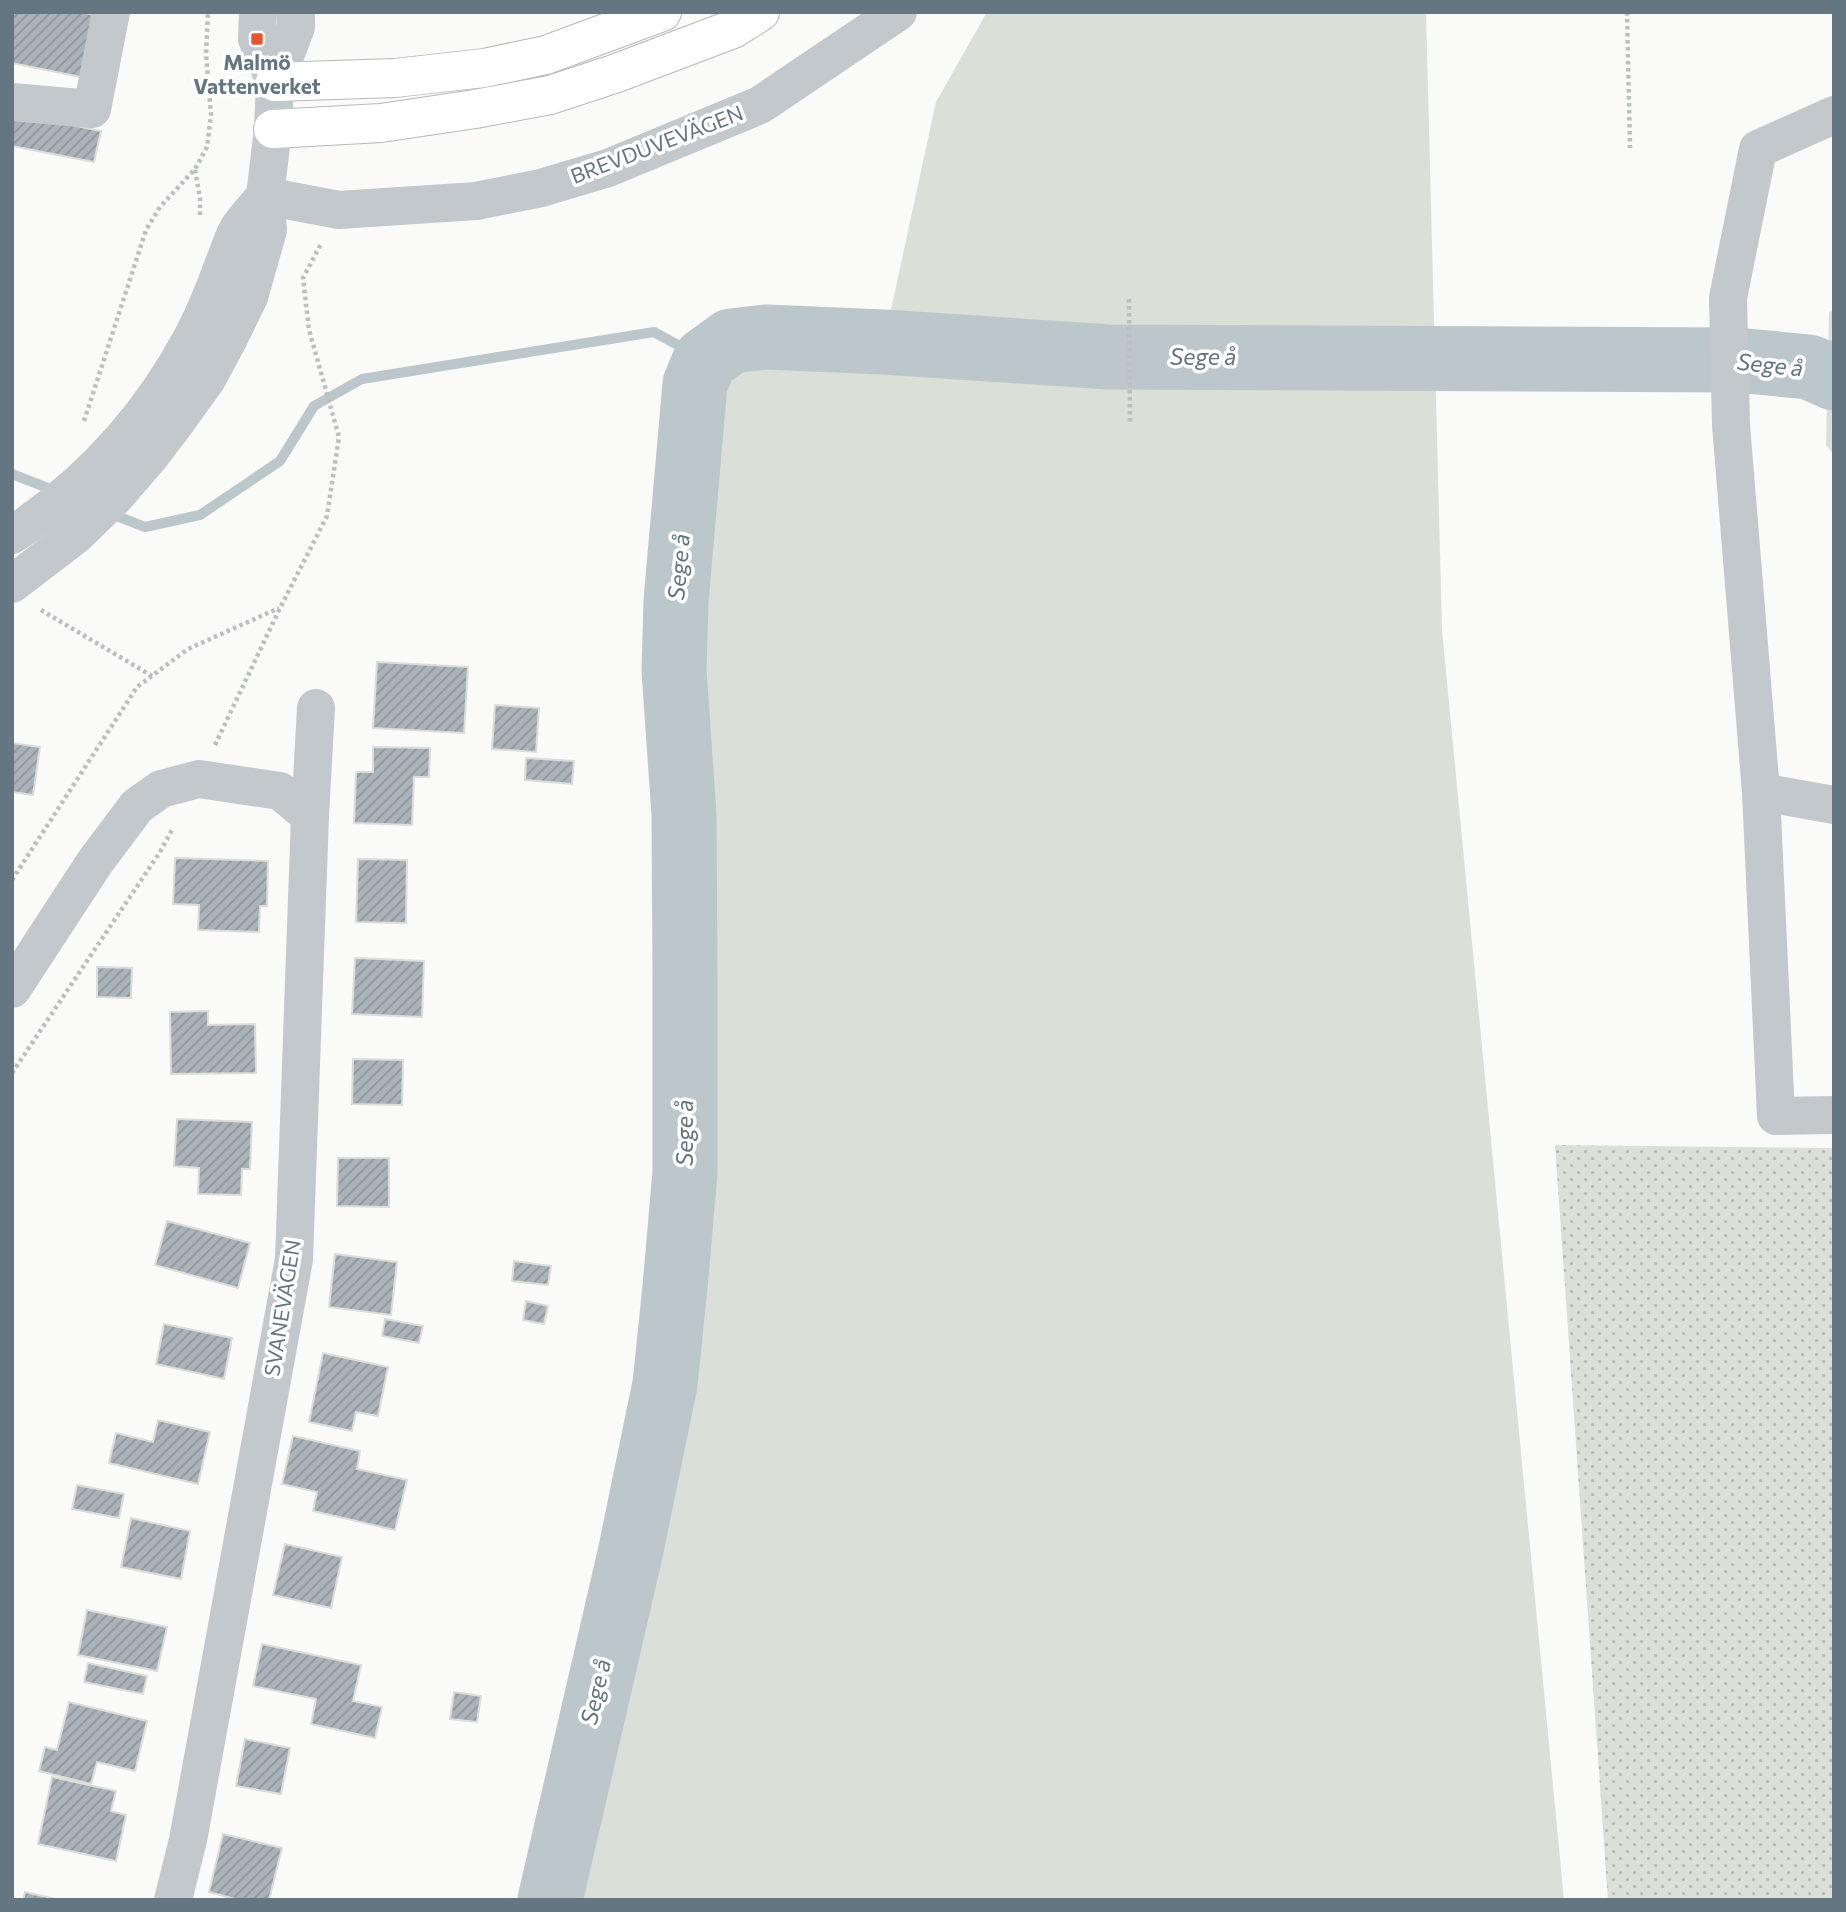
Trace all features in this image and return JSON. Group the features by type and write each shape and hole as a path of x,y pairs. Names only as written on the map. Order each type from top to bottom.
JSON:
{"highway":[{"path":"275,82 395,78 484,68 546,55 662,12"},
{"path":"273,129 381,123 550,95 733,29 760,12"}],"street":[{"path":"12,102 92,109 111,12"},
{"path":"258,12 257,39 275,82"},
{"path":"25,596 76,535 115,447 169,378 208,305 237,230 265,196 273,129 275,82 296,27 296,12"},
{"name":"BREVDUVEVÄGEN","path":"265,196 340,210 476,201 554,184 608,168 760,106 898,12"},
{"path":"1834,116 1758,149 1728,298 1731,425 1761,792 1776,1116 1834,1115"},
{"path":"26,526 97,490"},
{"name":"SVANEVÄGEN","path":"173,1900 188,1840 294,1259 316,708"},
{"path":"12,989 95,862 137,806 161,789 199,779 280,791 310,816"},
{"path":"1761,792 1834,805"}],"path":[{"path":"81,430 146,230 160,207 195,169 207,147 211,115 206,54 208,12"},
{"path":"1627,12 1630,148"},
{"path":"207,32 216,33"},
{"path":"303,278 309,330 339,437"},
{"path":"1129,299 1130,425"},
{"path":"25,596 152,676"},
{"path":"12,880 137,687 188,649 280,608"}],"shaded area":[{"path":"987,12 1426,12 1442,630 1564,1900 550,1900 630,1554 665,1384 675,1287 685,1172 685,980 684,814 674,671 676,601 695,384 705,360 731,341 766,337 884,342 936,102"},
{"path":"1834,311 1834,455 1826,445 1829,312"},
{"path":"901,351 1115,364 1116,374 912,360 877,365 872,360"},
{"path":"1419,366 1414,382 1297,388 1227,381 1145,386 1138,373 1160,368 1223,368 1298,374"},
{"path":"1555,1145 1834,1148 1834,1900 1608,1900"}],"building":[{"path":"12,12 82,12 94,15 81,77 12,63"},
{"path":"12,113 101,131 94,162 12,146"},
{"path":"377,662 468,667 464,733 373,728"},
{"path":"495,705 539,708 536,752 492,749"},
{"path":"12,743 40,747 33,795 12,792"},
{"path":"373,747 430,748 429,777 414,777 412,825 354,823 356,772 373,772"},
{"path":"526,758 574,761 572,784 525,780"},
{"path":"175,858 268,861 267,906 260,906 259,932 198,930 199,905 173,904"},
{"path":"358,859 407,860 406,923 356,922"},
{"path":"355,958 424,961 422,1017 352,1014"},
{"path":"97,967 132,968 131,998 97,997"},
{"path":"208,1011 208,1025 255,1024 256,1073 171,1074 170,1012"},
{"path":"353,1059 403,1060 402,1105 352,1104"},
{"path":"177,1119 252,1122 250,1169 242,1169 241,1195 198,1194 199,1168 174,1166"},
{"path":"338,1158 389,1158 389,1207 337,1206"},
{"path":"167,1221 250,1243 238,1288 155,1265"},
{"path":"335,1254 397,1262 391,1315 329,1307"},
{"path":"514,1261 551,1266 548,1285 512,1281"},
{"path":"526,1301 548,1306 544,1324 523,1320"},
{"path":"385,1319 423,1326 419,1343 382,1336"},
{"path":"164,1324 232,1338 224,1379 156,1364"},
{"path":"323,1353 388,1367 378,1416 356,1412 352,1431 309,1422"},
{"path":"158,1420 210,1432 198,1484 109,1463 116,1433 153,1442"},
{"path":"293,1436 360,1451 357,1469 407,1480 395,1530 313,1511 317,1492 282,1484"},
{"path":"77,1485 124,1494 119,1518 72,1509"},
{"path":"131,1518 190,1531 181,1579 121,1567"},
{"path":"285,1544 342,1557 331,1608 273,1595"},
{"path":"87,1610 167,1627 157,1671 78,1655"},
{"path":"262,1644 361,1665 353,1701 382,1707 375,1738 311,1724 316,1699 253,1686"},
{"path":"88,1663 147,1676 143,1694 84,1682"},
{"path":"454,1692 481,1696 477,1722 450,1719"},
{"path":"69,1702 147,1721 135,1771 97,1762 91,1784 39,1771 45,1747 57,1750"},
{"path":"245,1739 290,1748 281,1794 236,1786"},
{"path":"52,1777 116,1791 111,1811 126,1815 116,1861 38,1844"},
{"path":"223,1834 282,1848 269,1900 239,1900 209,1892"},
{"path":"25,1892 60,1900 23,1900"}],"waterway":[{"path":"109,513 145,527 200,515 280,461 314,406 362,379 654,332 705,360"},
{"name":"Sege å","path":"550,1900 630,1554 665,1384 675,1287 685,1172 684,814 674,671 676,601 695,384 705,360 731,341 766,337 1109,357 1736,360 1809,367 1834,378"},
{"path":"12,474 58,492"}],"place":[{"name":"Malmö Vattenverket","path":"257,39"}]}
